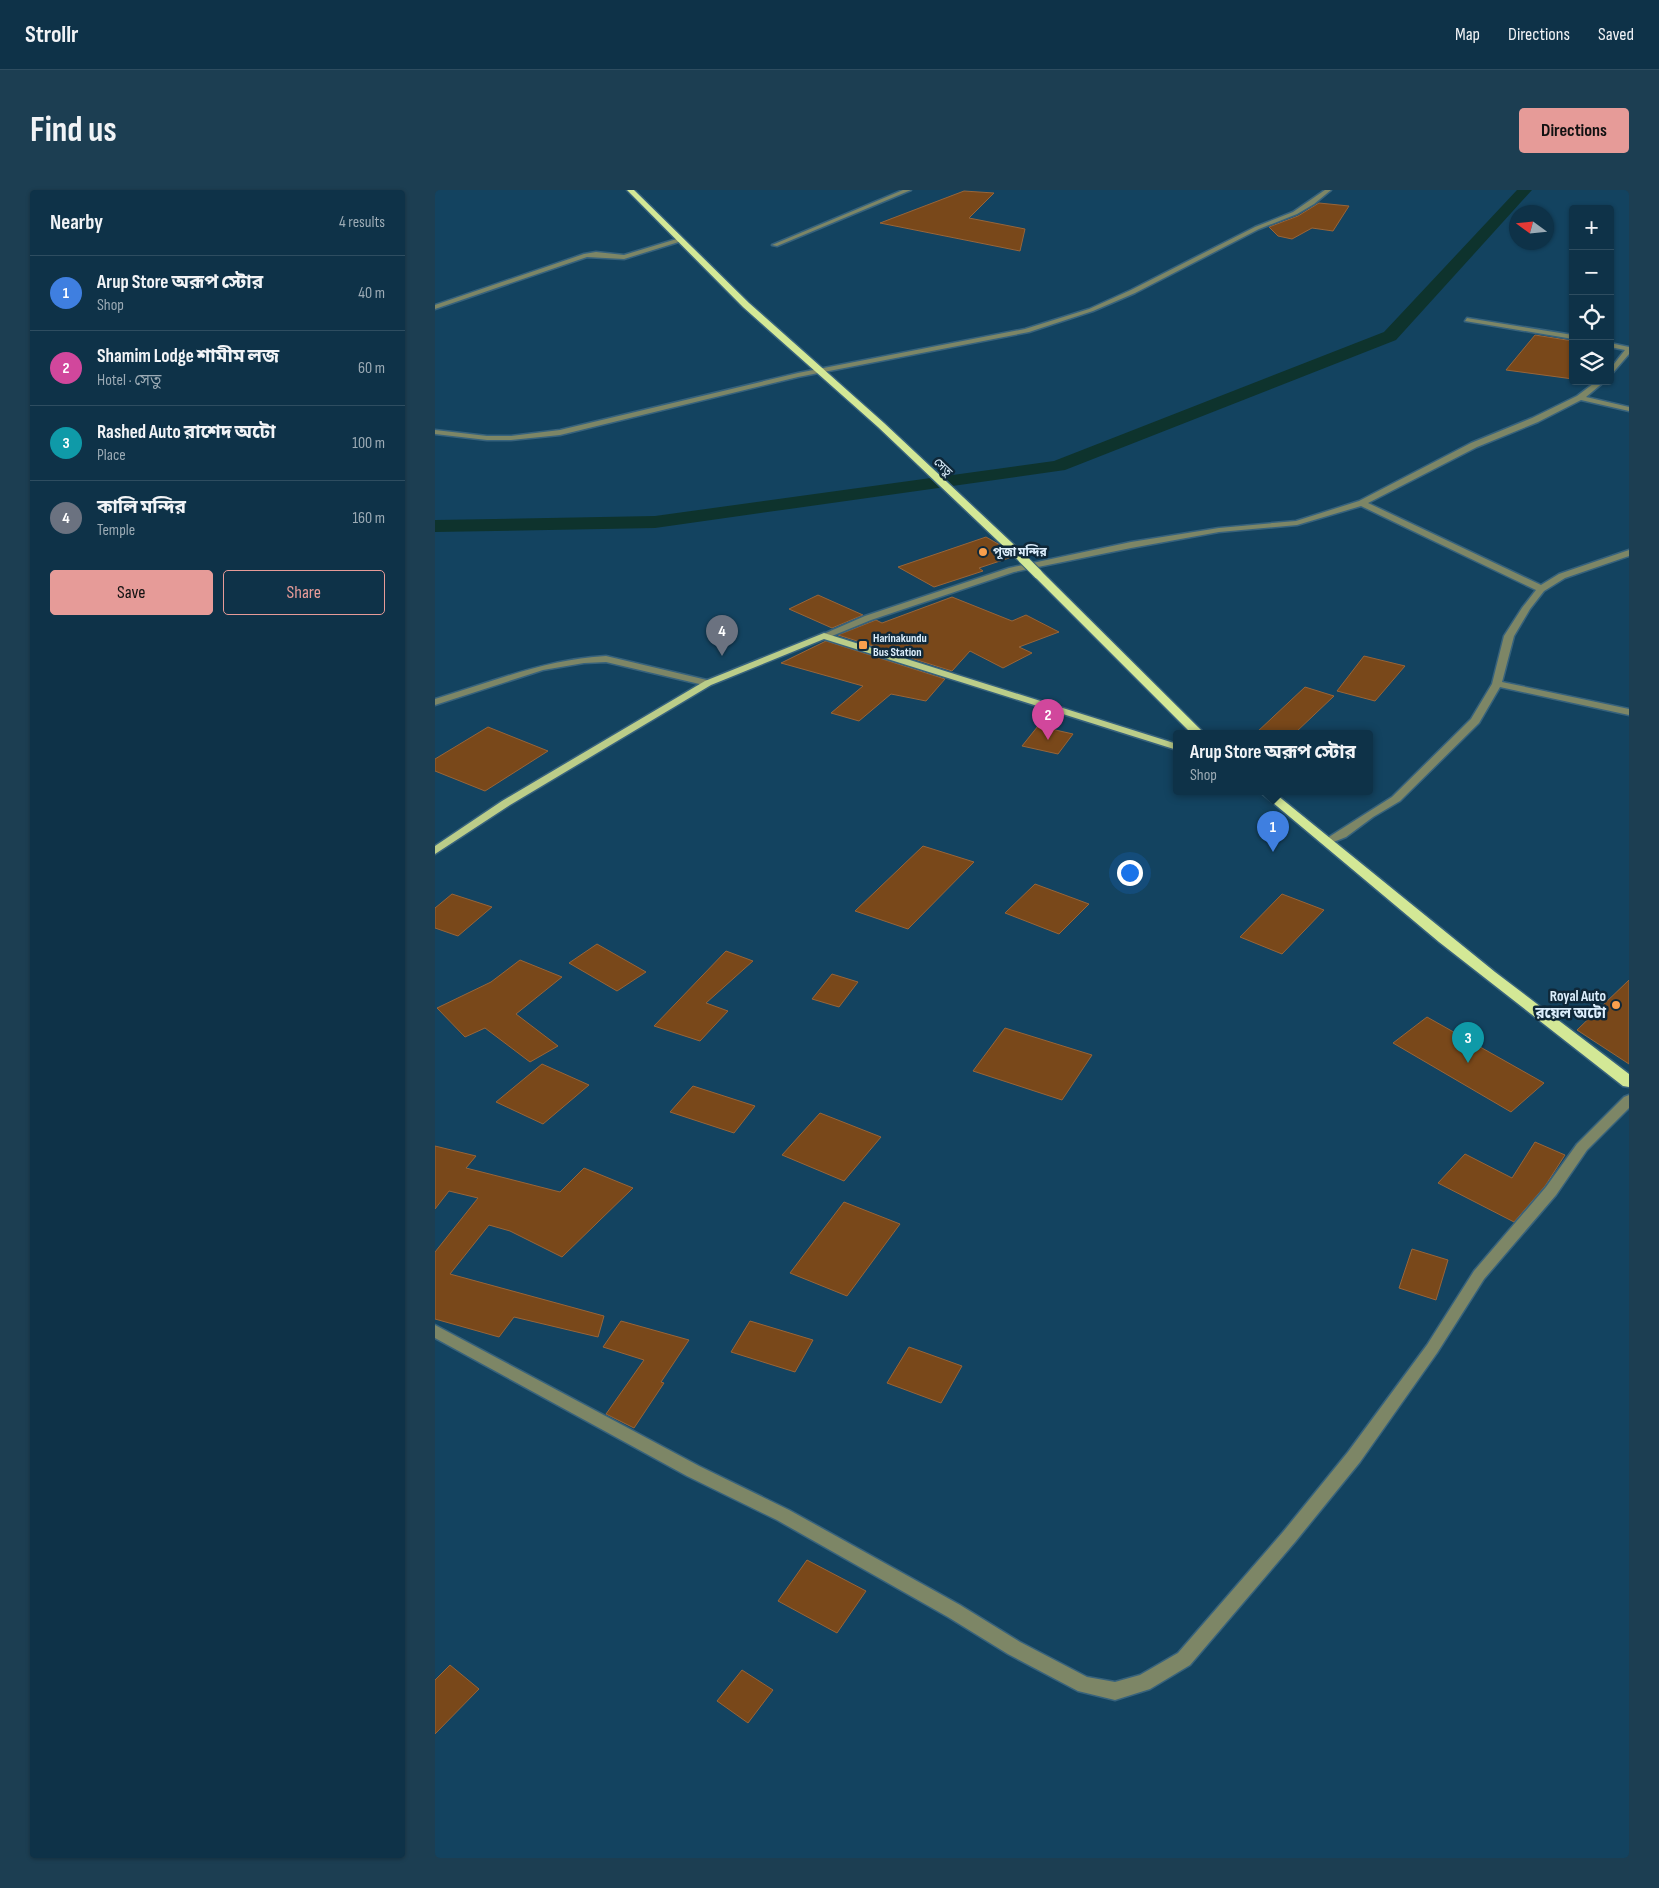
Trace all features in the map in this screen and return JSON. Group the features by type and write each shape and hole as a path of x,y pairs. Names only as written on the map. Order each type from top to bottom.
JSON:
{"highway":[{"name":"সেতু","path":"630,190 746,305 881,424 988,528 1022,558 1195,730"},
{"path":"1270,795 1425,924 1569,1038 1629,1082"}],"main road":[{"path":"435,851 506,803 708,683 824,636 1173,747"}],"street":[{"path":"775,245 908,190"},
{"path":"435,432 507,440 565,433 821,370 991,338 1047,324 1090,310 1257,228 1286,219 1312,205 1328,190"},
{"path":"435,307 586,255 596,254 624,257 680,240"},
{"path":"1467,320 1569,336"},
{"path":"1614,346 1629,350 1614,369"},
{"path":"824,636 868,618 1011,570 1131,545 1219,530 1297,523 1362,503 1449,457 1535,420 1580,398 1597,385"},
{"path":"1580,398 1629,409"},
{"path":"1362,503 1541,589"},
{"path":"1326,842 1341,835 1396,799 1475,721 1497,684 1509,636 1541,589 1562,576 1629,553"},
{"path":"435,702 569,661 593,659 606,659 708,683"},
{"path":"1497,684 1629,712"},
{"path":"435,1332 693,1471 783,1515 954,1611 1014,1648 1084,1685 1115,1691 1144,1683 1184,1658 1209,1630 1354,1457 1432,1349 1479,1275 1551,1191 1583,1147 1629,1100"}],"building":[{"path":"964,191 994,193 969,218 1025,229 1020,251 880,223"},
{"path":"1319,203 1349,206 1333,231 1312,228 1292,239 1278,236 1269,227 1298,216"},
{"path":"1535,335 1569,340 1569,378 1506,370"},
{"path":"986,537 1000,545 1012,557 979,568 983,571 934,587 898,567"},
{"path":"818,595 863,615 832,628 789,609"},
{"path":"952,597 1012,621 1026,615 1059,632 1019,647 1032,653 1003,668 970,651 952,671 838,635 876,620 882,623"},
{"path":"826,641 945,679 926,701 891,694 859,721 831,713 863,686 781,663"},
{"path":"1364,656 1405,666 1375,701 1337,691"},
{"path":"1305,687 1334,696 1298,730 1259,730"},
{"path":"1038,726 1073,734 1058,754 1022,746"},
{"path":"488,727 548,751 485,791 435,771 435,759"},
{"path":"923,846 974,862 908,929 855,911"},
{"path":"1035,884 1089,904 1059,934 1005,913"},
{"path":"452,894 492,907 458,936 435,928 435,908"},
{"path":"1282,894 1324,910 1282,954 1240,937"},
{"path":"597,944 646,972 617,991 569,963"},
{"path":"726,951 753,961 706,1003 728,1011 700,1041 654,1026"},
{"path":"520,960 562,977 516,1014 558,1046 530,1062 485,1028 465,1037 437,1008 491,982"},
{"path":"832,974 858,982 839,1007 812,999"},
{"name":"Royal Auto রয়েল অটো","path":"1629,980 1629,1064 1577,1030"},
{"path":"1427,1017 1544,1083 1511,1112 1393,1043"},
{"path":"1005,1028 1092,1055 1062,1100 973,1071"},
{"path":"542,1064 589,1085 543,1124 496,1102"},
{"path":"693,1086 755,1106 734,1133 670,1112"},
{"path":"820,1113 881,1137 844,1181 782,1155"},
{"path":"1535,1142 1565,1155 1545,1186 1514,1222 1438,1183 1465,1154 1512,1178"},
{"path":"435,1146 476,1156 466,1168 560,1192 584,1168 633,1188 562,1257 510,1231 489,1225 450,1274 604,1316 598,1337 514,1317 499,1337 435,1319 435,1252 478,1198 449,1191 435,1209"},
{"path":"844,1202 900,1224 847,1296 790,1273"},
{"path":"1412,1249 1448,1260 1436,1300 1399,1288"},
{"path":"621,1321 689,1340 661,1382 664,1383 634,1428 606,1414 644,1360 603,1347"},
{"path":"750,1321 813,1340 795,1372 731,1352"},
{"path":"909,1347 962,1366 941,1403 887,1383"},
{"path":"807,1560 866,1591 837,1633 778,1601"},
{"path":"450,1665 479,1689 435,1734 435,1680"},
{"path":"742,1670 773,1690 748,1723 717,1701"}],"waterway":[{"path":"435,526 655,522 1058,466 1390,336 1525,190"}],"place":[{"name":"পূজা মন্দির","path":"983,552"},
{"name":"Harinakundu Bus Station","path":"863,645"},
{"name":"কালি মন্দির","path":"722,656"},
{"name":"Shamim Lodge শামীম লজ","path":"1048,740"},
{"name":"Arup Store অরূপ স্টোর","path":"1273,852"},
{"name":"Royal Auto রয়েল অটো","path":"1616,1005"},
{"name":"Rashed Auto রাশেদ অটো","path":"1468,1063"}]}
